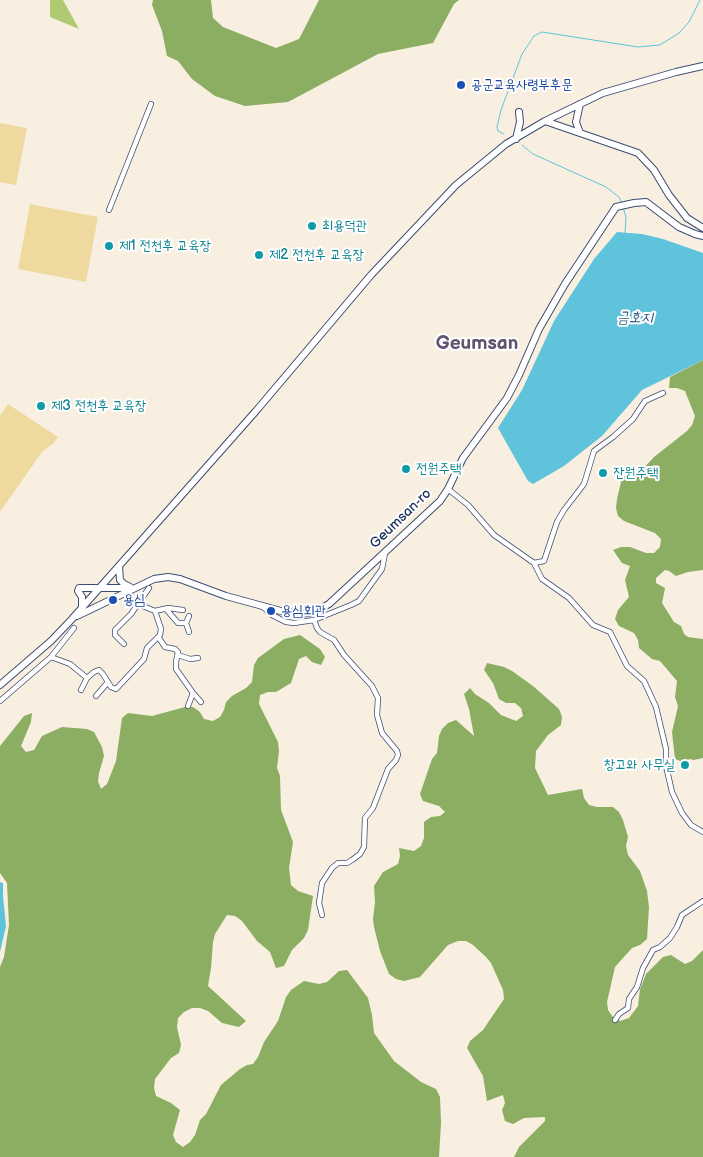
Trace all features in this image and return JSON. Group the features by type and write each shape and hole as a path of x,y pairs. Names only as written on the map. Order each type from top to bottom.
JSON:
{"street":[{"path":"0,685 51,641 82,609 256,411 371,275 456,184 516,138 545,121 603,93 703,66"},
{"path":"108,210 151,104"},
{"path":"580,104 576,122 580,133"},
{"path":"516,138 520,122 519,112"},
{"path":"545,121 638,153 654,170 669,195 687,218 703,228"},
{"name":"Geumsan-ro","path":"72,619 133,588 154,579 168,577 226,596 300,614 315,612 329,604 432,509 448,489 463,458 507,398 543,321 570,276 616,207 634,202 646,202 679,227 703,236"},
{"path":"534,563 544,561 557,522 584,484 594,451 633,419 645,401 664,393"},
{"path":"448,489 468,505 494,535 534,563 542,580 569,598 594,625 610,632 627,666 644,681 656,706 666,749 666,766 672,792 682,813 691,825 703,832"},
{"path":"262,606 272,615 286,622 294,623 314,620 359,601 382,569 385,553"},
{"path":"119,566 120,580 133,588"},
{"path":"82,609 82,597 78,591 79,588 133,588"},
{"path":"124,644 115,635 115,630 138,604 149,588"},
{"path":"138,604 155,611 166,609 183,610"},
{"path":"166,609 178,623 186,623"},
{"path":"81,690 87,678 99,670 113,688 118,688 144,659 147,648 159,638 161,629 155,611"},
{"path":"189,616 186,623 189,632"},
{"path":"314,620 320,632 334,640 344,655 372,686 378,698 377,715 382,733 397,751 398,755 388,769 373,808 365,818 364,847 360,854 347,863 338,864 332,868 322,883 319,903 322,915"},
{"path":"0,701 51,657 74,628"},
{"path":"159,638 165,647 177,650 176,669 201,702"},
{"path":"178,655 190,659 198,658"},
{"path":"51,657 70,664 87,678"},
{"path":"96,696 108,682"},
{"path":"188,706 193,693"},
{"path":"615,1020 619,1014 628,1008 629,999 637,987 643,968 653,950 660,947 670,938 678,927 682,915 703,901"}],"green space":[{"path":"50,0 63,0 79,29 50,17"},
{"path":"153,0 211,0 213,18 223,27 276,48 299,39 319,0 459,0 454,4 433,43 378,54 288,102 245,106 215,96 192,79 178,61 167,56 162,31 152,5"},
{"path":"703,360 703,570 676,576 665,570 656,578 656,583 665,588 662,603 674,622 681,626 684,634 688,637 703,639 703,758 690,759 683,762 675,759 672,732 678,706 675,697 677,681 660,661 652,659 639,648 638,640 634,633 619,626 615,619 618,610 629,597 625,580 630,566 622,563 613,550 621,547 630,547 646,553 654,553 660,547 661,539 655,533 624,521 618,516 616,508 617,499 621,482 628,470 635,475 692,425 695,416 685,391 669,388 670,377"},
{"path":"300,635 320,649 325,657 321,665 312,662 306,656 299,659 291,683 276,692 260,695 259,704 278,742 277,768 280,776 281,810 293,842 289,868 291,885 298,891 313,896 308,930 304,938 292,950 284,966 276,968 270,952 257,941 242,921 235,916 227,915 215,934 208,986 246,1021 239,1027 222,1023 208,1011 200,1008 192,1008 184,1012 178,1018 177,1027 181,1045 179,1053 171,1058 155,1079 154,1088 156,1096 171,1103 180,1110 173,1135 176,1142 183,1147 195,1135 200,1120 206,1114 221,1085 240,1069 253,1064 258,1057 264,1042 278,1021 286,997 291,990 304,981 319,984 327,982 339,971 347,970 368,998 374,1033 394,1061 421,1082 436,1089 440,1097 439,1157 0,1157 0,967 4,957 9,925 7,883 0,873 0,746 24,716 32,713 31,722 21,746 26,752 34,750 42,736 62,727 87,729 94,732 102,747 104,756 98,781 101,789 107,784 116,761 122,718 128,713 152,716 185,707 193,707 200,712 204,719 213,721 220,717 226,702 232,696 252,682 254,665 258,658 284,639"},
{"path":"487,663 512,671 533,686 559,709 562,717 561,725 548,735 536,751 535,768 548,795 582,789 584,798 589,805 613,807 619,812 623,820 628,837 626,846 628,855 640,871 647,891 649,907 647,939 640,945 632,948 615,967 607,1002 608,1010 613,1017 620,1021 629,1018 638,1006 640,989 646,974 663,957 671,955 685,964 692,961 703,950 703,1157 514,1157 519,1147 545,1121 545,1117 524,1118 513,1124 505,1121 502,1110 505,1103 503,1095 487,1101 483,1076 467,1048 470,1041 483,1030 504,999 503,990 491,963 473,945 466,941 458,941 448,945 420,977 404,981 396,979 389,974 380,951 374,927 374,886 383,872 398,864 399,848 414,851 421,846 424,838 424,822 431,817 440,816 445,812 439,806 423,801 420,794 432,759 437,753 439,736 442,729 448,723 456,720 474,736 464,694 470,688 501,715 516,721 523,716 521,708 515,703 506,703 499,699 493,683 484,670"}],"sand":[{"path":"0,123 27,128 16,185 0,182"},
{"path":"30,204 98,217 86,282 18,269"},
{"path":"8,404 58,437 53,444 42,452 0,512 0,416"}],"water":[{"name":"금호지","path":"617,232 642,234 663,239 703,253 703,360 642,390 602,436 564,466 533,484 528,481 498,428 522,390 554,321 594,259"},
{"path":"0,882 3,883 6,926 0,952"}],"waterway":[{"path":"504,134 498,131 497,127 501,110 522,54 534,36 542,32 638,47 660,45 679,33 689,22 700,0"},
{"path":"522,145 533,154 606,187 619,197 622,203"},
{"path":"623,207 626,217 625,233"}],"place":[{"name":"공군교육사령부후문","path":"461,85"},
{"name":"최용덕관","path":"312,226"},
{"name":"제1 전천후 교육장","path":"109,246"},
{"name":"제2 전천후 교육장","path":"259,255"},
{"name":"제3 전천후 교육장","path":"41,406"},
{"name":"전원주택","path":"406,469"},
{"name":"잔원주택","path":"603,473"},
{"name":"용심","path":"113,600"},
{"name":"용심회관","path":"271,611"},
{"name":"창고와 사무실","path":"685,765"}],"district":[{"name":"Geumsan","path":"477,344"}]}
